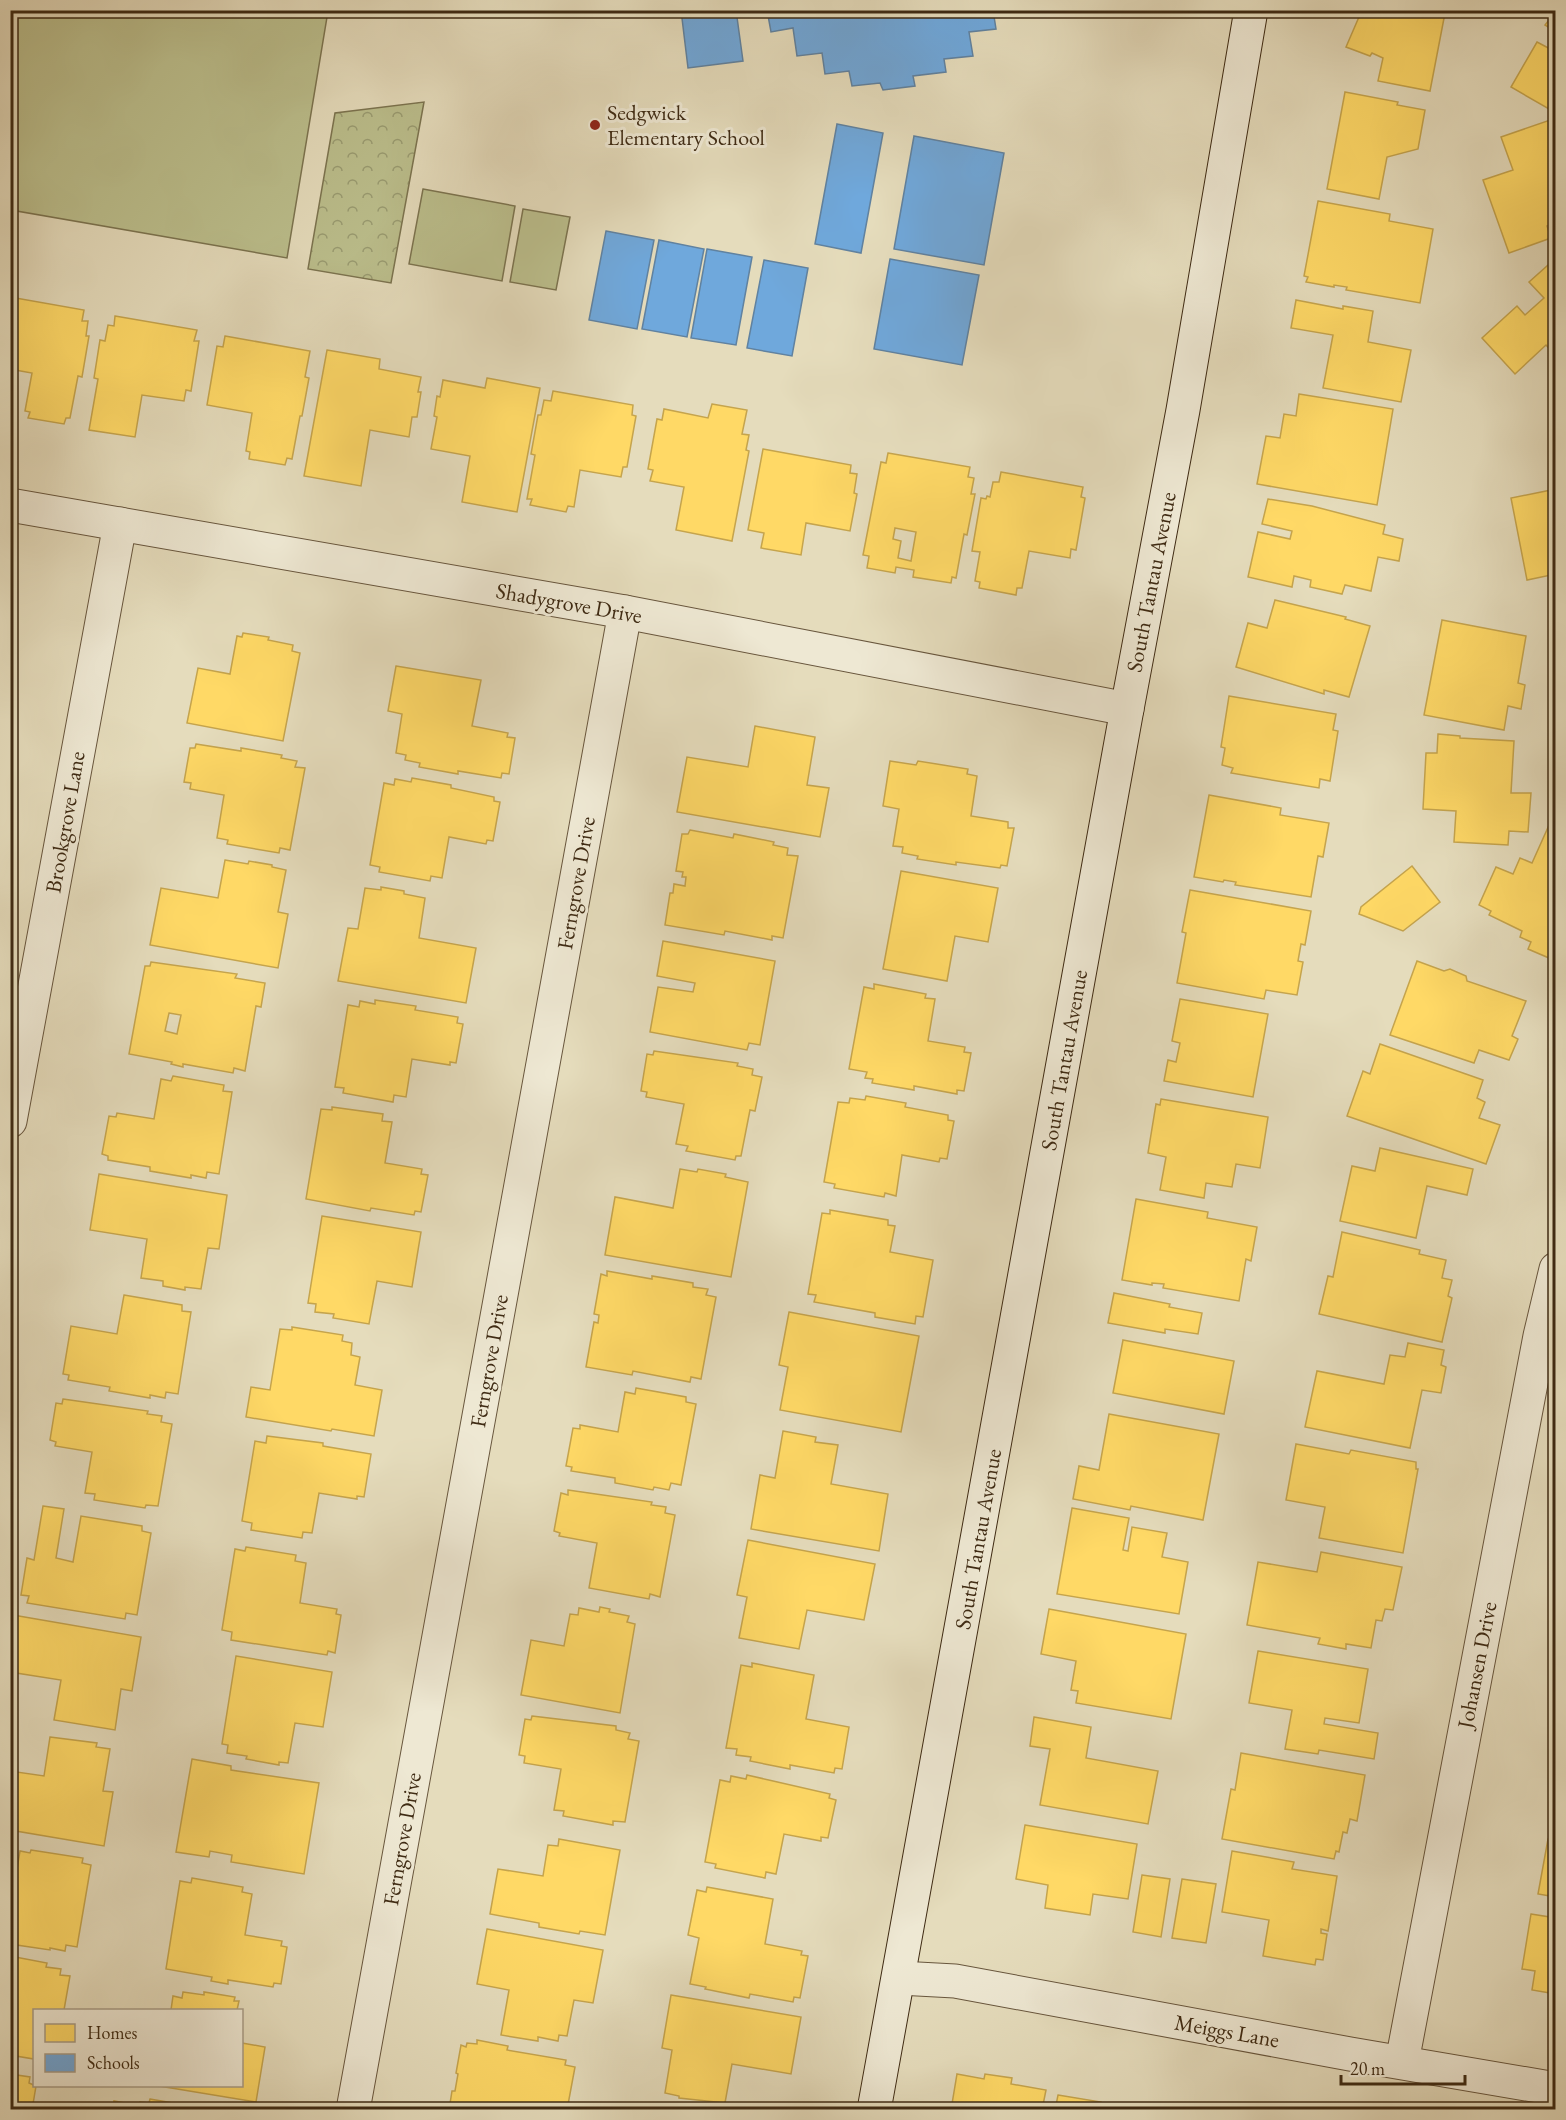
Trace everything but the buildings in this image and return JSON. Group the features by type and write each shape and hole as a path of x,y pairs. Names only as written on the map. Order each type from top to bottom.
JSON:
{"street":[{"name":"South Tantau Avenue","path":"874,2109 1183,410 1251,10"},
{"name":"Shadygrove Drive","path":"10,505 625,612 1127,709"},
{"name":"Brookgrove Lane","path":"10,1121 120,524"},
{"name":"Ferngrove Drive","path":"353,2109 625,612"},
{"name":"Johansen Drive","path":"1402,2062 1540,1336 1556,1269"},
{"name":"Meiggs Lane","path":"899,1978 956,1981 1556,2089"}],"green space":[{"path":"10,11 328,11 287,258 11,210"},
{"path":"424,102 391,283 308,269 335,113"},
{"path":"423,189 515,206 502,281 409,264"},
{"path":"523,209 570,217 556,290 510,282"}],"place":[{"name":"Sedgwick Elementary School","path":"595,125"}]}
